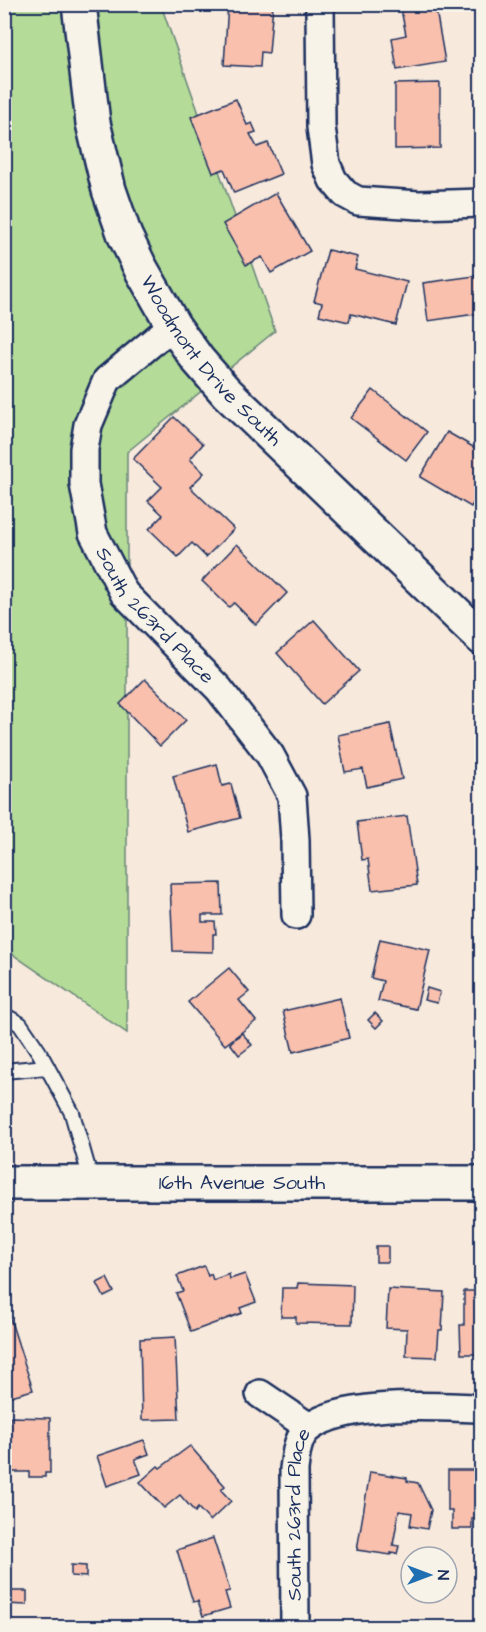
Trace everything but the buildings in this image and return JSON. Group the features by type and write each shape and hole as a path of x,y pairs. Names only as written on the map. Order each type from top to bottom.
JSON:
{"main road":[{"name":"Woodmont Drive South","path":"79,4 93,123 109,190 125,236 173,325 198,360 226,392 482,638"},
{"name":"16th Avenue South","path":"4,1183 482,1183"}],"street":[{"path":"320,4 321,127 326,164 333,180 345,194 358,201 419,205 482,203"},
{"name":"South 263rd Place","path":"173,325 107,380 88,425 84,450 84,484 93,533 124,593 219,689 270,755 292,796 296,915"},
{"name":"South 263rd Place","path":"260,1394 309,1427 299,1444 294,1469 295,1628"},
{"path":"309,1427 337,1415 365,1409 482,1408"}],"lane":[{"path":"4,1015 20,1024 72,1113 92,1183"},
{"path":"4,1071 47,1067"}],"green space":[{"path":"5,5 161,5 275,331 127,452 127,1033 5,949"}]}
